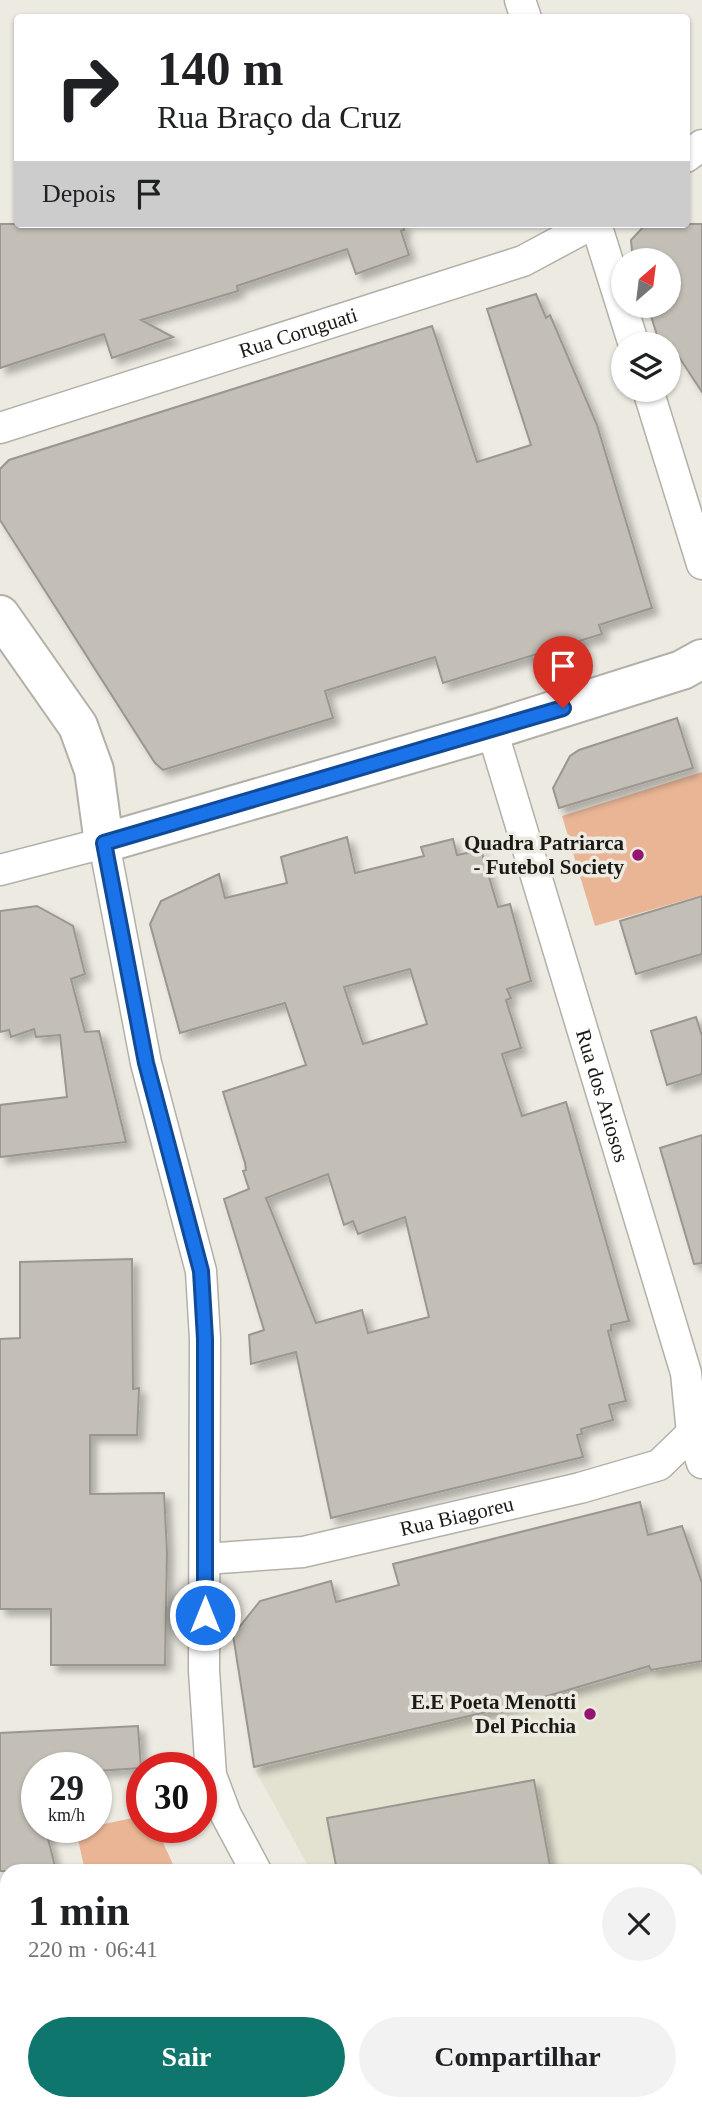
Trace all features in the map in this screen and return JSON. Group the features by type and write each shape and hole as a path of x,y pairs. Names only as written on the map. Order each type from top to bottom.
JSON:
{"street":[{"name":"Rua Coruguati","path":"0,428 523,261 586,228"},
{"path":"595,228 630,332"},
{"path":"652,402 702,564"},
{"path":"0,615 78,726 94,769 104,843 146,1063 201,1271 205,1339 204,1671 211,1775 226,1815 252,1864"},
{"path":"0,870 104,843 492,730 682,670 702,659"},
{"name":"Rua dos Ariosos","path":"492,730 686,1373 692,1433 702,1463"},
{"name":"Rua Biagoreu","path":"205,1559 303,1552 580,1488 659,1465 692,1433"}],"shaded area":[{"name":"Quadra Patriarca - Futebol Society","path":"702,772 702,895 595,926 562,816"},
{"name":"E.E Poeta Menotti Del Picchia","path":"702,1658 702,1864 307,1864 255,1770"},
{"path":"126,1819 126,1843 163,1843 173,1864 83,1864 79,1843 112,1843 112,1822"}],"building":[{"path":"0,224 14,224 14,228 404,228 401,231 409,255 356,274 347,249 237,286 238,291 141,320 173,337 112,358 104,334 0,368"},
{"path":"690,224 702,224 702,392 681,360 681,332 656,332 652,318 681,318 681,248 632,248 631,240 642,228 690,228"},
{"path":"536,294 546,318 550,315 597,425 652,608 599,625 602,634 443,683 435,657 325,691 333,718 163,770 155,763 0,520 0,469 9,460 432,326 477,462 531,445 487,309"},
{"path":"677,718 693,768 559,808 553,788 570,756 579,750"},
{"path":"347,837 355,873 424,856 421,847 453,839 457,855 481,850 498,907 510,904 531,981 507,989 511,998 506,1000 521,1048 502,1054 522,1116 566,1102 629,1321 611,1325 611,1330 608,1331 626,1401 609,1405 613,1420 581,1429 582,1434 577,1435 583,1457 331,1518 296,1352 251,1364 249,1335 264,1330 224,1199 249,1189 243,1171 246,1170 245,1163 223,1092 306,1065 285,1003 180,1033 150,924 161,901 219,874 225,898 287,883 281,857","holes":["410,969 427,1024 363,1044 344,987","328,1174 344,1225 353,1221 358,1234 405,1217 429,1317 368,1333 362,1310 316,1323 266,1198"]},
{"path":"702,896 702,954 636,974 620,921"},
{"path":"37,906 73,926 85,974 71,979 85,1032 99,1031 126,1142 0,1157 0,1105 67,1097 60,1035 36,1037 34,1029 11,1037 9,1030 0,1032 0,911"},
{"path":"696,1017 702,1036 702,1074 667,1085 651,1031"},
{"path":"702,1135 702,1263 694,1264 660,1148"},
{"path":"132,1259 133,1389 139,1388 137,1435 90,1435 90,1494 164,1493 167,1552 165,1665 51,1665 51,1609 0,1609 0,1339 20,1338 20,1262"},
{"path":"640,1502 648,1535 682,1526 702,1583 702,1661 651,1670 649,1666 524,1703 254,1767 233,1635 260,1601 331,1581 336,1602 399,1585 393,1564"},
{"path":"138,1726 140,1752 126,1752 126,1769 112,1770 112,1752 21,1752 21,1843 49,1843 54,1864 0,1864 0,1733"},
{"path":"534,1780 550,1864 336,1864 327,1818"}],"place":[{"name":"Quadra Patriarca - Futebol Society","path":"638,855"},
{"name":"E.E Poeta Menotti Del Picchia","path":"590,1714"}],"route":[{"path":"205,1615 205,1339 201,1271 146,1063 104,843 563,708"}]}
